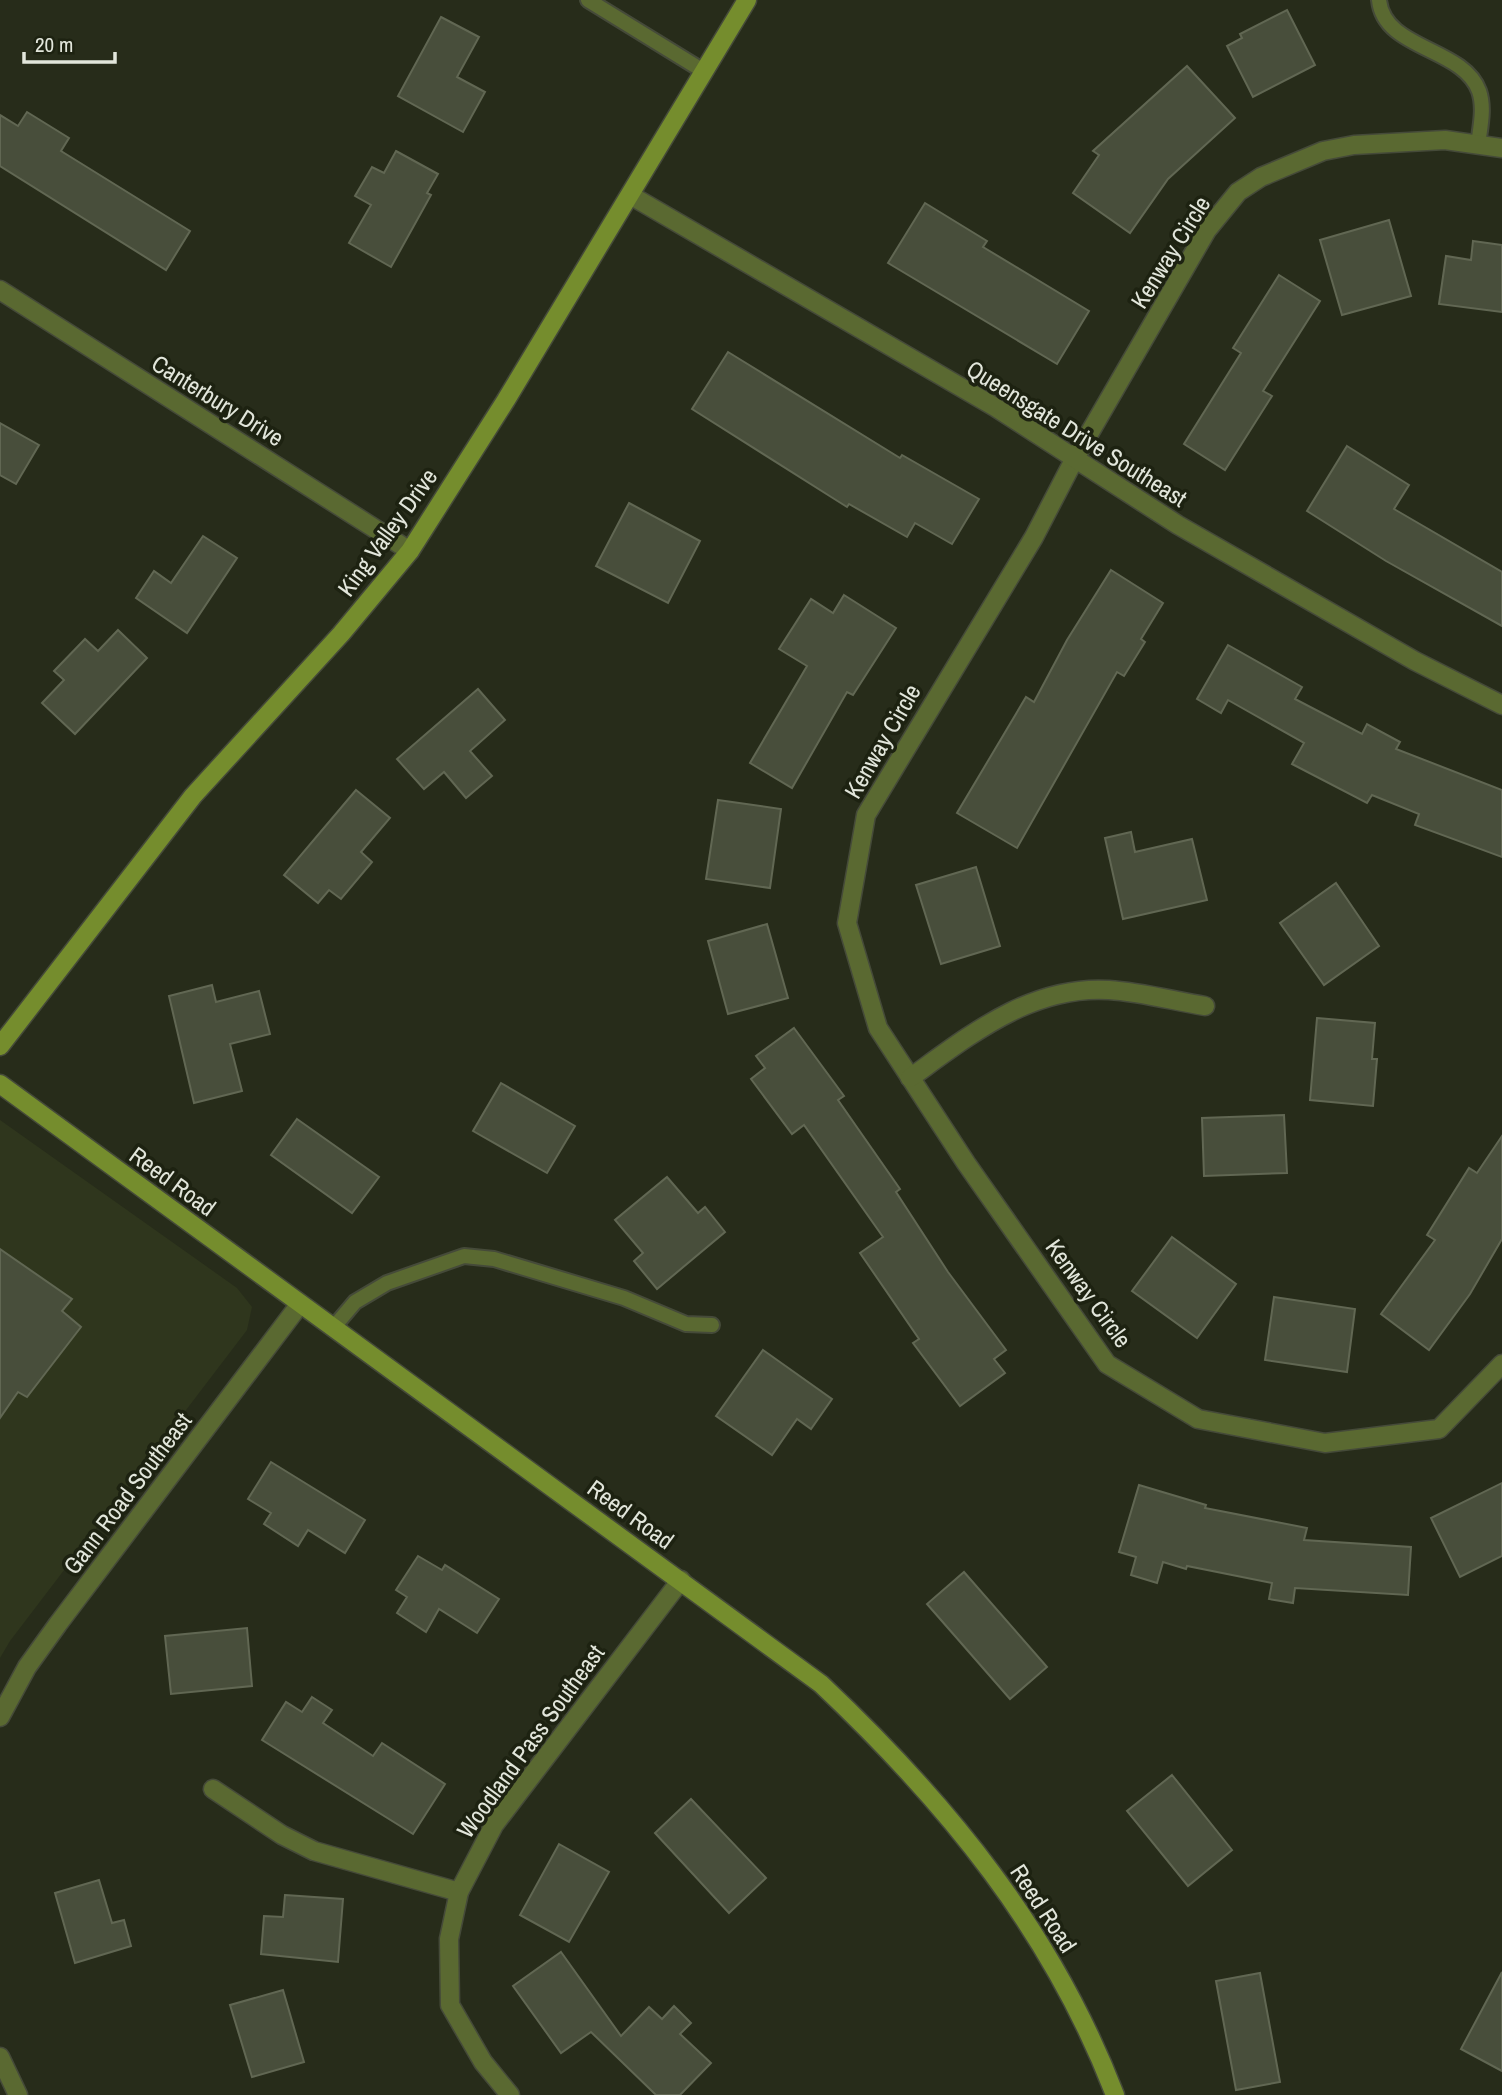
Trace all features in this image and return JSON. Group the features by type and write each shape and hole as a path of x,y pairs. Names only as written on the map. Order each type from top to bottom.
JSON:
{"street":[{"name":"King Valley Drive","path":"0,1046 193,796 341,635 410,551 747,0"},
{"name":"Kenway Circle","path":"1502,148 1445,141 1399,142 1323,151 1261,177 1238,192 1207,230 1075,457 1034,537 866,815 847,923 878,1028 966,1163 1107,1364 1198,1419 1325,1443 1439,1429 1502,1364"},
{"name":"Queensgate Drive Southeast","path":"630,195 995,407 1178,525 1415,661 1502,705"},
{"name":"Canterbury Drive","path":"0,290 410,551"},
{"path":"910,1078 984,1026 1040,996 1108,989 1205,1006"},
{"name":"Reed Road","path":"0,1084 821,1684 865,1725 964,1833 1046,1954 1078,2010 1115,2095"},
{"name":"Gann Road Southeast","path":"0,1717 27,1667 58,1624 300,1304"},
{"name":"Woodland Pass Southeast","path":"510,2095 483,2062 450,2005 449,1939 459,1892 494,1825 681,1580"},
{"path":"213,1789 282,1835 314,1851 459,1892"},
{"path":"0,2057 18,2095"}],"lane":[{"path":"588,0 705,72"},
{"path":"1379,0 1389,26 1468,74 1478,91 1482,111 1478,145"},
{"path":"333,1328 355,1302 387,1283 464,1256 494,1259 624,1298 686,1324 712,1325"}],"shaded area":[{"path":"0,1120 237,1288 252,1307 247,1330 10,1641 0,1658"}],"building":[{"path":"1287,10 1315,65 1253,97 1227,46 1242,38 1240,34"},
{"path":"441,17 479,37 457,77 485,92 463,132 398,96"},
{"path":"1187,66 1235,118 1168,179 1130,233 1073,193 1099,155 1093,151"},
{"path":"27,112 69,138 61,151 190,231 166,270 0,166 0,115 18,126"},
{"path":"396,151 438,174 427,193 431,195 391,267 349,243 371,205 355,196 372,167 384,173"},
{"path":"925,203 987,241 983,247 1089,311 1057,364 888,263"},
{"path":"1389,220 1411,296 1342,315 1320,240"},
{"path":"1473,241 1502,245 1502,312 1439,304 1446,256 1471,260"},
{"path":"1279,275 1320,301 1263,391 1272,396 1225,470 1184,444 1241,353 1233,348"},
{"path":"728,352 900,458 902,455 979,499 952,544 915,523 907,537 849,504 847,507 692,409"},
{"path":"0,423 39,445 16,484 0,475"},
{"path":"1347,446 1409,485 1394,509 1502,572 1502,626 1386,561 1307,511"},
{"path":"629,503 700,541 668,603 596,566"},
{"path":"203,536 237,558 187,633 136,598 154,571 171,583"},
{"path":"1111,570 1163,603 1141,639 1145,642 1124,676 1117,672 1017,848 957,813 1026,697 1034,702 1067,640"},
{"path":"844,595 896,628 853,695 847,692 792,788 750,763 807,666 779,649 811,599 833,613"},
{"path":"118,630 147,658 75,734 42,703 64,680 54,671 85,639 98,651"},
{"path":"1228,645 1302,687 1295,699 1362,734 1367,724 1400,742 1396,749 1502,790 1502,857 1415,825 1419,814 1372,795 1367,803 1292,764 1304,743 1228,700 1221,713 1197,699"},
{"path":"478,689 505,720 470,751 492,776 466,798 444,772 424,789 397,759"},
{"path":"356,790 390,818 361,852 372,862 341,899 329,890 318,903 284,875"},
{"path":"718,800 781,809 770,888 706,879"},
{"path":"1131,832 1135,852 1192,839 1207,900 1123,919 1105,838"},
{"path":"976,867 1000,946 941,964 916,885"},
{"path":"1336,883 1379,946 1324,985 1280,923"},
{"path":"767,924 788,998 728,1014 708,941"},
{"path":"212,985 216,1002 259,991 270,1034 230,1044 242,1091 194,1103 169,996"},
{"path":"1317,1018 1375,1023 1372,1059 1377,1059 1373,1106 1310,1100"},
{"path":"794,1028 844,1096 838,1100 900,1189 896,1192 948,1272 1006,1350 994,1359 1005,1373 960,1406 913,1343 919,1339 860,1253 883,1237 804,1125 792,1134 751,1079 765,1068 756,1056"},
{"path":"501,1083 575,1126 547,1173 473,1131"},
{"path":"1284,1115 1287,1173 1204,1176 1202,1118"},
{"path":"297,1119 379,1177 352,1213 271,1155"},
{"path":"1502,1136 1502,1239 1470,1294 1429,1350 1381,1314 1435,1240 1427,1235 1469,1168 1477,1173"},
{"path":"667,1177 698,1213 705,1207 725,1232 657,1289 634,1261 643,1253 615,1220"},
{"path":"1172,1237 1236,1284 1197,1338 1132,1291"},
{"path":"0,1249 72,1299 62,1311 81,1327 27,1397 18,1392 0,1418"},
{"path":"1274,1297 1355,1309 1347,1372 1265,1360"},
{"path":"763,1350 832,1399 811,1429 797,1419 772,1455 716,1416"},
{"path":"271,1462 365,1520 345,1553 308,1530 298,1546 264,1524 271,1513 248,1499"},
{"path":"1502,1483 1502,1556 1460,1577 1431,1518"},
{"path":"1139,1485 1206,1505 1205,1508 1307,1528 1304,1540 1411,1547 1408,1595 1295,1588 1293,1603 1269,1599 1272,1583 1187,1566 1186,1569 1163,1562 1157,1583 1131,1575 1136,1557 1119,1552"},
{"path":"418,1556 442,1570 445,1565 499,1599 477,1633 439,1609 426,1632 397,1613 407,1597 396,1590"},
{"path":"964,1572 1047,1667 1010,1699 927,1604"},
{"path":"247,1628 252,1686 171,1694 165,1636"},
{"path":"312,1697 332,1710 323,1723 373,1756 382,1743 445,1784 413,1834 262,1740 286,1702 302,1712"},
{"path":"1172,1775 1232,1850 1188,1886 1127,1811"},
{"path":"691,1799 766,1878 729,1913 655,1833"},
{"path":"559,1844 609,1872 569,1942 520,1915"},
{"path":"99,1880 112,1923 124,1920 131,1946 75,1963 55,1893"},
{"path":"285,1895 343,1899 338,1962 261,1954 264,1916 283,1917"},
{"path":"561,1952 621,2036 649,2007 662,2019 674,2006 691,2023 680,2034 711,2063 680,2095 656,2095 591,2032 561,2053 513,1986"},
{"path":"1502,1972 1502,2071 1461,2049"},
{"path":"1260,1973 1280,2082 1236,2090 1216,1981"},
{"path":"283,1990 304,2062 252,2077 230,2005"}]}
